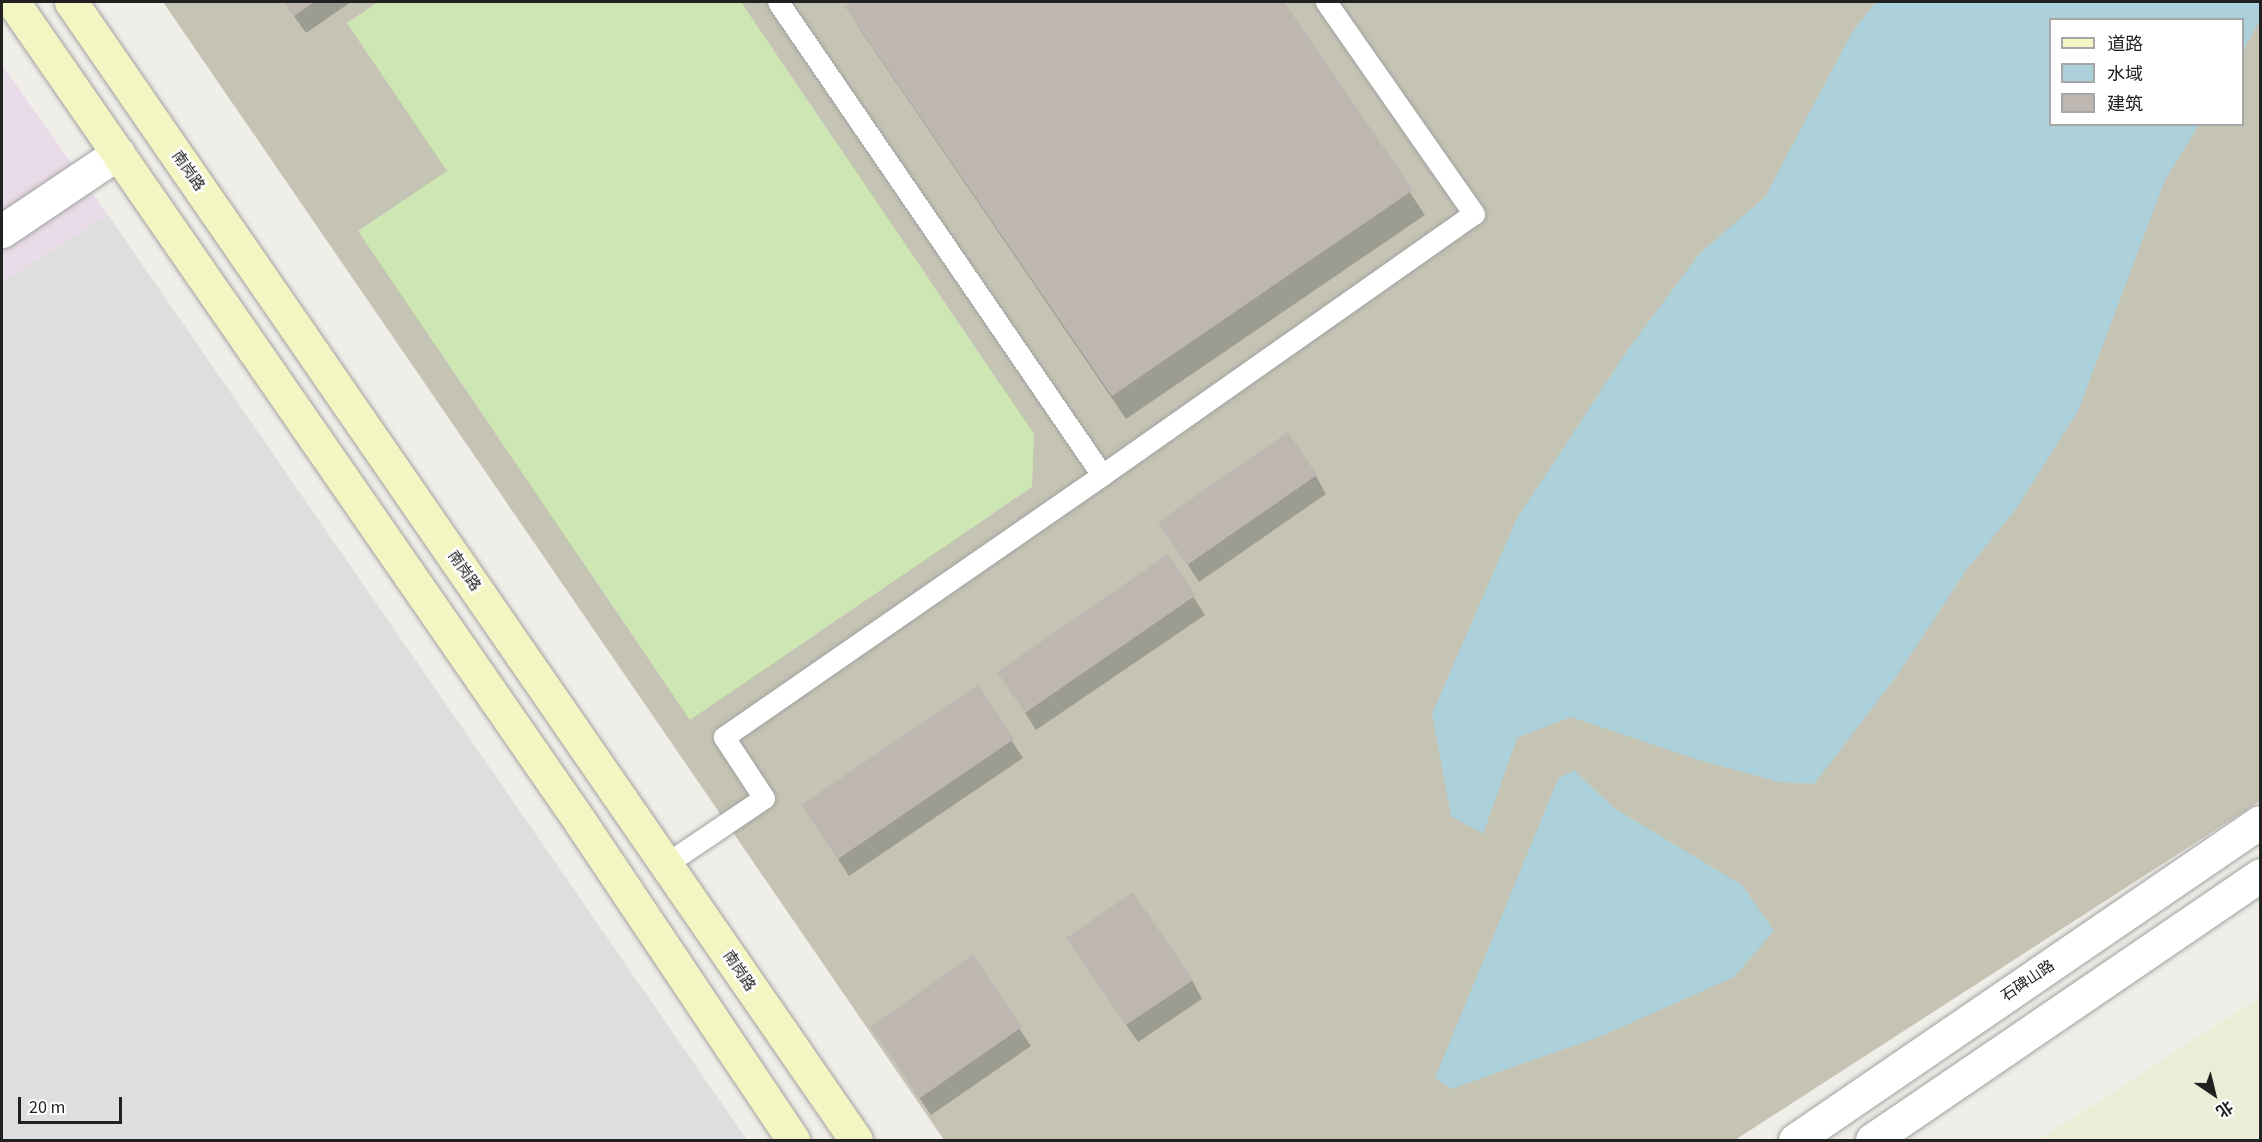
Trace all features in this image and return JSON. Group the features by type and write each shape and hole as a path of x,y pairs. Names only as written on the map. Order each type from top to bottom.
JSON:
{"main road":[{"path":"13,2 581,823 793,1140"},
{"name":"南岗路","path":"71,2 856,1140"}],"street":[{"path":"2,231 118,153"},
{"name":"石碑山路","path":"1795,1140 2260,822"},
{"path":"1872,1140 2260,875"}],"lane":[{"path":"778,2 1102,475"},
{"path":"666,864 764,798 724,737 1474,214 1326,2"}],"shaded area":[{"path":"163,2 2260,2 2260,801 1735,1140 944,1140"},
{"path":"2,65 108,215 2,282"},
{"path":"108,215 747,1140 2,1140 2,282"}],"green space":[{"path":"378,2 741,2 1034,434 1032,487 690,720 358,231 447,171 347,23"},
{"path":"2260,997 2260,1140 2039,1140"}],"water":[{"path":"1876,2 2260,2 2260,20 2244,49 2244,18 2049,18 2049,126 2198,126 2165,180 2078,411 2016,509 1967,569 1896,677 1814,784 1779,782 1699,760 1571,717 1517,738 1483,834 1451,816 1432,714 1517,518 1629,348 1700,253 1765,197 1852,32"},
{"path":"1574,770 1614,808 1742,885 1774,931 1734,977 1604,1035 1451,1089 1435,1078 1558,779"}],"building":[{"path":"284,2 314,2 294,16"},
{"path":"853,2 1284,2 1413,190 1112,396 845,7"},
{"path":"1288,432 1317,475 1187,565 1158,522"},
{"path":"1168,554 1196,595 1025,713 997,672"},
{"path":"978,685 1014,739 838,859 801,805"},
{"path":"1133,892 1193,980 1126,1025 1066,938"},
{"path":"973,955 1022,1027 920,1098 870,1027"}]}
